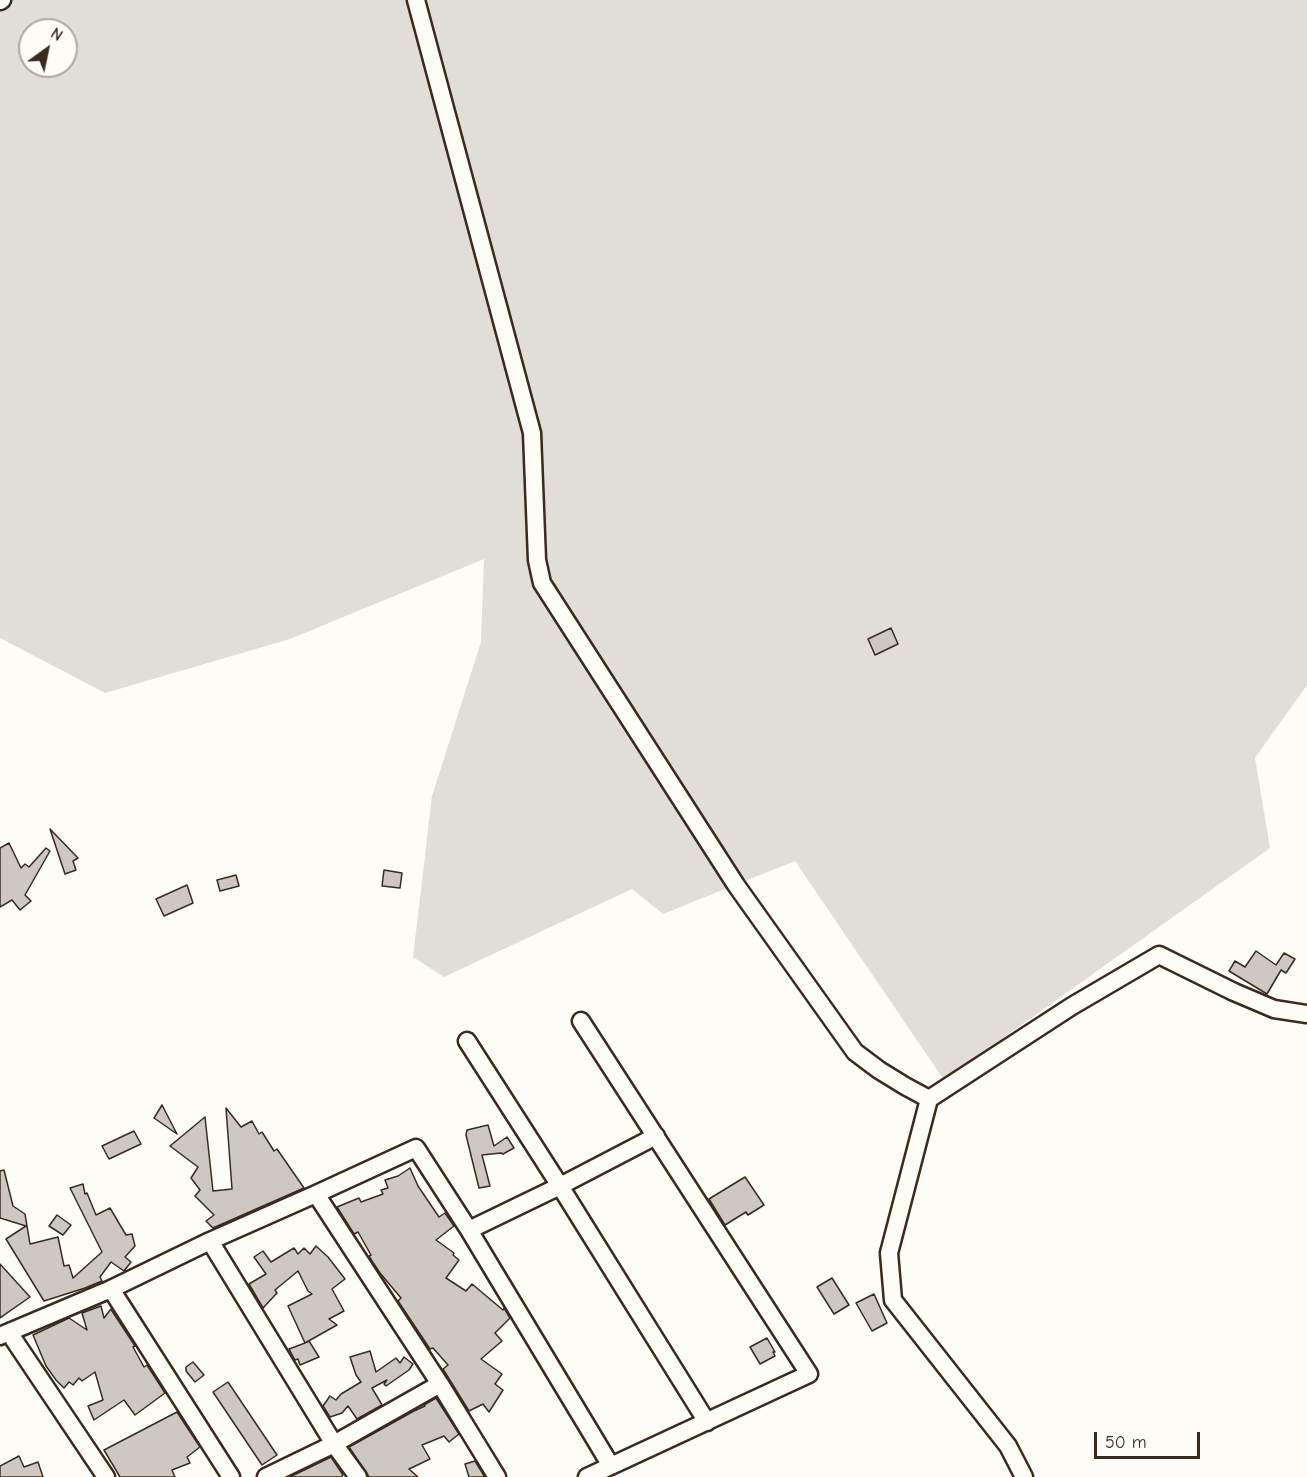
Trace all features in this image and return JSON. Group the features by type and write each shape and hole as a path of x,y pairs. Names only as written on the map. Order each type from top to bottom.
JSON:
{"street":[{"path":"416,0 532,433 537,561 542,584 736,885 855,1052 929,1099"},
{"path":"1024,1477 1008,1446 892,1300 889,1253 929,1099 1072,1006 1159,955 1274,1009 1307,1014"},
{"path":"581,1021 809,1374 587,1477"},
{"path":"467,1041 706,1422"},
{"path":"469,1230 656,1136"},
{"path":"106,1477 14,1340 5,1333 111,1289 210,1241 416,1148 469,1230 611,1466"},
{"path":"316,1194 440,1384 497,1477"},
{"path":"210,1241 334,1444 358,1477"},
{"path":"111,1289 231,1477"},
{"path":"266,1477 334,1444 440,1384"}],"shaded area":[{"path":"0,0 1307,0 1307,685 1255,758 1270,848 944,1080 795,861 663,914 632,889 444,977 413,957 432,796 481,642 484,559 290,639 105,693 0,638"}],"building":[{"path":"891,628 898,644 875,655 868,639"},
{"path":"50,829 78,858 73,861 76,870 65,874"},
{"path":"9,843 21,868 25,864 29,867 46,848 50,851 25,895 31,901 20,910 12,900 0,907 0,848"},
{"path":"384,870 402,873 400,888 382,886"},
{"path":"236,875 239,886 220,891 217,880"},
{"path":"187,885 193,903 164,916 156,899"},
{"path":"1256,951 1276,965 1284,953 1295,959 1286,973 1281,970 1267,994 1229,971 1235,961 1245,967"},
{"path":"162,1105 177,1134 154,1118"},
{"path":"226,1108 241,1127 252,1121 259,1134 262,1132 274,1151 277,1149 304,1188 213,1228 206,1221 214,1215 195,1196 200,1190 191,1178 198,1167 170,1146 205,1117 213,1191 232,1189"},
{"path":"488,1125 494,1146 507,1137 514,1148 503,1154 482,1155 490,1186 479,1188 466,1135 467,1130"},
{"path":"134,1131 141,1144 109,1159 102,1146"},
{"path":"410,1168 418,1186 439,1217 445,1213 454,1226 436,1240 454,1253 453,1255 459,1260 446,1278 466,1291 472,1284 503,1310 504,1308 510,1318 495,1333 502,1341 481,1359 502,1374 495,1384 503,1390 489,1412 483,1404 469,1411 443,1369 448,1365 433,1348 430,1349 398,1301 401,1298 372,1261 358,1232 354,1234 337,1207 359,1198 361,1202 383,1194 381,1190 388,1188 385,1180 398,1176"},
{"path":"4,1170 13,1206 25,1214 30,1244 58,1237 64,1266 69,1265 73,1278 102,1252 70,1188 83,1184 85,1194 87,1193 96,1215 110,1208 126,1235 132,1234 135,1246 125,1257 131,1262 124,1271 111,1262 100,1277 102,1281 44,1301 6,1239 26,1226 0,1218 0,1171"},
{"path":"745,1177 764,1205 748,1215 746,1212 725,1225 709,1199"},
{"path":"57,1215 71,1225 63,1235 49,1226"},
{"path":"316,1246 345,1279 332,1289 344,1311 329,1319 337,1325 305,1343 288,1306 312,1294 308,1291 298,1271 275,1290 277,1293 263,1308 249,1284 266,1274 254,1257 263,1251 271,1262 294,1248 298,1254 304,1248 310,1254"},
{"path":"0,1264 30,1297 0,1318"},
{"path":"832,1278 849,1305 834,1314 817,1287"},
{"path":"874,1294 887,1323 872,1331 856,1303"},
{"path":"101,1306 104,1318 111,1309 135,1346 133,1347 144,1367 147,1365 165,1393 135,1415 124,1400 94,1420 88,1406 103,1400 95,1372 82,1381 79,1378 73,1385 69,1382 64,1388 46,1366 33,1335 69,1318 87,1330 82,1313"},
{"path":"767,1338 775,1356 760,1364 750,1347"},
{"path":"309,1341 319,1357 300,1365 289,1349"},
{"path":"370,1351 376,1372 396,1358 400,1363 404,1357 413,1364 409,1370 386,1386 384,1384 387,1380 372,1388 382,1405 357,1419 348,1406 342,1413 330,1417 323,1406 330,1396 336,1400 341,1394 361,1382 350,1357"},
{"path":"193,1362 204,1375 195,1382 186,1371 186,1367"},
{"path":"228,1382 277,1455 262,1465 213,1392"},
{"path":"436,1398 459,1434 449,1442 444,1436 422,1445 430,1459 409,1469 418,1477 369,1477 349,1447"},
{"path":"177,1412 200,1447 187,1457 190,1463 172,1470 175,1477 120,1477 104,1450"},
{"path":"19,1456 24,1467 38,1462 43,1477 0,1477 0,1466"},
{"path":"331,1457 343,1475 341,1477 290,1477"},
{"path":"475,1461 484,1477 469,1477 465,1464"}]}
